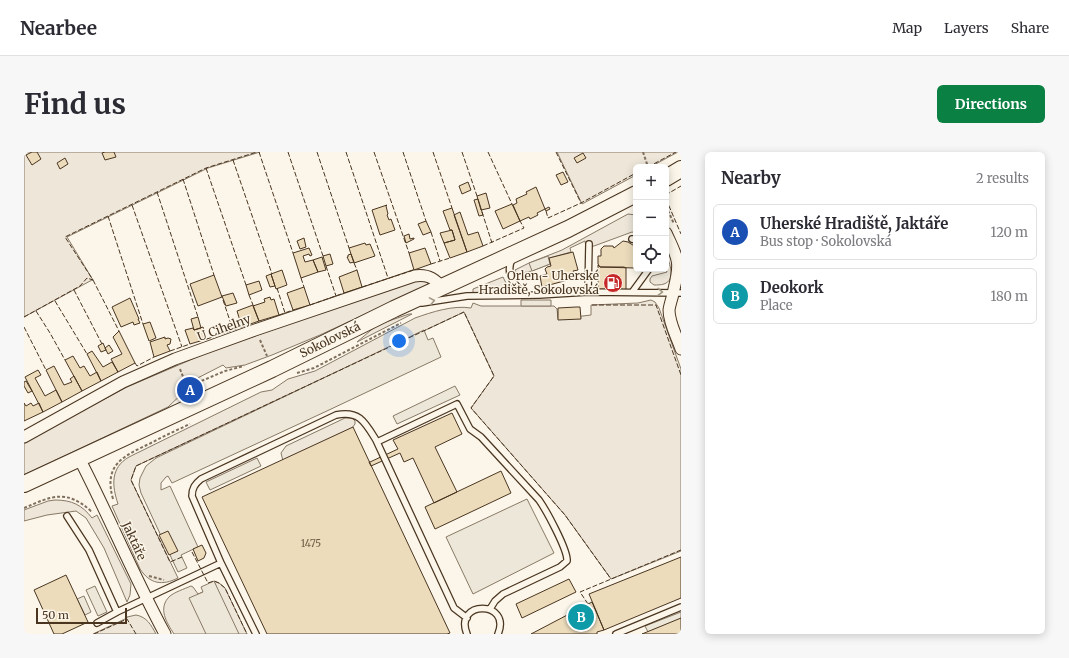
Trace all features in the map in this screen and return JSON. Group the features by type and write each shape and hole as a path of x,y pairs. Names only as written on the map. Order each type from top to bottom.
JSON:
{"main road":[{"path":"669,176 681,169"},
{"name":"Sokolovská","path":"24,484 272,369 394,309 568,229 633,196"}],"street":[{"path":"667,236 678,258 679,264 677,293 671,301 670,314 681,349"},
{"name":"U Cihelny","path":"24,438 123,382 176,359 255,330 414,276 422,275 430,277 437,281 441,287"},
{"name":"Jaktáře","path":"79,458 103,505 146,599 165,634"}],"lane":[{"path":"588,244 588,292"},
{"path":"513,255 510,262 512,281 516,287 527,295"},
{"path":"633,291 647,272"},
{"path":"394,309 467,296 633,291 677,293"},
{"path":"377,442 457,404 470,429 481,437 545,508 565,552 567,561 560,567 503,594 495,601 490,609"},
{"path":"256,634 221,563 192,496 193,487 201,479 336,414 344,413 355,414 360,418 377,442 454,608 467,618"},
{"path":"67,516 89,550 118,612"},
{"path":"97,623 221,563"},
{"path":"616,634 681,607"},
{"path":"467,634 465,627 467,618 478,608 490,609 494,612 500,622 498,634"}],"path":[{"path":"643,152 647,164"},
{"path":"291,375 314,368 406,320"},
{"path":"176,359 187,387 225,371 246,365"},
{"path":"24,508 44,500 59,497 73,499 82,503 91,511 114,500 111,492 111,478 117,463 121,459 191,423"},
{"path":"147,574 158,579 166,580"}],"shaded area":[{"path":"24,152 260,152 208,168 67,237 93,280 24,317"},
{"path":"557,152 678,152 656,164 633,164 633,177 582,204"},
{"path":"628,214 633,215 633,232 594,246 586,247 585,241 570,248 571,252 550,258 550,264 532,271 517,274 515,270 562,250"},
{"path":"548,256 550,264 532,271 529,263"},
{"path":"669,262 671,275 668,282 660,285 654,285 650,282 652,276 669,272"},
{"path":"503,277 509,289 506,293 473,293 473,289"},
{"path":"420,278 428,281 428,285 320,335 272,355 245,365 226,368 223,365 184,385 185,391 168,407 24,475 24,442 127,387 209,352"},
{"path":"521,300 551,300 551,306 521,306"},
{"path":"651,300 655,302 659,308 681,369 681,551 611,579 565,515 471,408 494,376 464,312 136,466 131,480 178,578 162,583 152,581 140,569 112,506 118,504 114,478 118,466 129,457 261,392 272,390 288,379 315,371 415,318 428,313 457,307 471,308 473,303 481,306 554,306 557,309 558,319 591,315 591,305 638,303"},
{"path":"412,314 357,342 377,325"},
{"path":"424,330 428,340 433,338 441,357 172,483 168,476 166,477 161,483 161,490 170,486 198,547 181,555 187,568 178,572 141,493 139,485 140,478 146,466 156,458"},
{"path":"455,386 460,395 397,424 393,416"},
{"path":"345,418 352,418 355,421 352,428 283,461 281,453 286,446"},
{"path":"257,458 261,466 210,490 206,482"},
{"path":"527,499 554,553 473,594 446,537"},
{"path":"55,500 72,502 84,510 92,518 97,515 131,584 130,595 127,602 104,548 86,518 76,511 47,515 24,521 24,510"},
{"path":"214,581 225,588 247,634 174,634 164,615 164,605 166,601 170,596 191,586 198,594 216,586"},
{"path":"214,581 239,634 206,634 189,598 203,592 201,587"},
{"path":"95,586 107,612 98,616 86,590"},
{"path":"84,596 91,612 85,615 77,599"},
{"path":"681,612 681,619 648,632 645,626"},
{"path":"136,615 146,620 156,634 93,634 127,617"}],"building":[{"path":"32,152 37,152 41,159 32,165 26,155"},
{"path":"114,152 116,157 105,160 102,153"},
{"path":"583,153 586,158 577,163 574,158"},
{"path":"65,158 68,164 60,169 57,163"},
{"path":"563,172 568,182 561,185 556,175"},
{"path":"468,182 471,190 462,194 459,186"},
{"path":"536,187 545,209 530,219 529,217 520,221 513,205 517,203 516,199 527,194 526,192"},
{"path":"486,193 490,208 481,210 477,196"},
{"path":"478,199 483,215 479,216 474,200"},
{"path":"512,204 520,221 503,229 495,211"},
{"path":"387,205 387,215 389,220 391,219 395,230 380,235 372,210"},
{"path":"452,208 467,252 450,258 444,243 455,240 443,211"},
{"path":"460,212 468,235 478,232 483,246 467,252 454,215"},
{"path":"426,221 431,232 423,235 418,224"},
{"path":"452,230 455,240 444,243 440,233"},
{"path":"409,234 410,239 414,239 406,243 404,236"},
{"path":"304,238 306,247 300,249 297,241"},
{"path":"623,241 633,245 633,268 600,267 598,264 598,256 601,256 601,249 604,246 613,246 614,248"},
{"path":"365,243 366,245 370,244 375,256 354,263 349,248"},
{"path":"309,248 312,255 310,256 309,254 303,256 305,262 313,260 318,272 301,278 293,253"},
{"path":"425,248 431,264 414,270 409,253"},
{"path":"573,252 578,270 573,271 575,278 542,287 540,276 547,274 545,269 551,266 549,258"},
{"path":"330,254 333,264 326,266 323,256"},
{"path":"351,254 354,262 350,263 347,257"},
{"path":"322,257 326,270 318,272 313,260"},
{"path":"598,265 600,267 626,268 626,294 598,294"},
{"path":"282,270 287,285 276,289 271,274"},
{"path":"357,270 362,287 344,293 339,277"},
{"path":"271,274 275,286 270,287 266,276"},
{"path":"214,275 222,297 198,306 190,284"},
{"path":"259,281 262,290 249,295 246,285"},
{"path":"304,287 310,305 293,310 287,293"},
{"path":"233,293 237,303 226,306 222,296"},
{"path":"270,297 271,300 274,299 279,315 259,321 253,306 265,302 264,299"},
{"path":"130,298 140,323 134,325 133,322 121,327 112,307"},
{"path":"253,305 259,321 242,327 237,311"},
{"path":"580,307 581,319 558,320 558,308"},
{"path":"198,317 201,328 194,330 191,319"},
{"path":"150,322 156,338 149,341 143,324"},
{"path":"203,327 207,339 190,344 185,330 193,328 194,330"},
{"path":"119,331 135,363 118,372 111,359 122,354 113,337"},
{"path":"165,337 165,339 171,339 170,344 167,345 170,351 154,357 150,342"},
{"path":"103,343 106,350 101,352 98,346"},
{"path":"109,345 113,351 108,354 105,348"},
{"path":"92,351 103,367 112,362 118,372 101,381 87,354"},
{"path":"73,356 80,368 84,366 90,376 97,372 101,381 82,391 65,360"},
{"path":"54,366 64,385 72,382 70,379 74,376 82,391 62,402 46,370"},
{"path":"38,370 41,375 35,378 45,396 56,390 62,402 43,412 25,377"},
{"path":"26,381 32,391 28,393 24,386 24,382"},
{"path":"24,403 26,406 31,403 33,406 39,403 43,412 24,421"},
{"path":"452,413 462,434 435,447 457,492 434,503 413,458 404,462 400,453 371,466 369,462 398,449 393,440"},
{"path":"353,427 450,633 267,634 202,497"},
{"path":"501,471 511,493 435,529 425,507"},
{"path":"168,531 178,551 169,555 159,535"},
{"path":"202,545 206,553 204,558 198,561 193,549"},
{"path":"681,557 681,598 604,630 589,594"},
{"path":"66,575 88,622 62,634 54,634 34,590"},
{"path":"569,579 576,592 522,618 516,604"},
{"path":"592,602 604,630 597,632 597,634 531,634"},
{"path":"681,618 681,634 642,634"}],"fence":[{"path":"24,317 80,286 87,278 93,280 65,237 206,168 257,152"},
{"path":"259,152 293,253"},
{"path":"288,152 323,256"},
{"path":"317,152 349,248"},
{"path":"346,152 388,278"},
{"path":"374,152 409,253"},
{"path":"403,152 426,221"},
{"path":"433,152 452,208"},
{"path":"462,152 477,196"},
{"path":"488,152 512,204"},
{"path":"556,152 581,203"},
{"path":"654,164 676,152"},
{"path":"233,160 272,274"},
{"path":"206,168 246,285"},
{"path":"546,211 548,218 581,203 633,175"},
{"path":"183,179 214,275"},
{"path":"669,193 681,186"},
{"path":"157,192 198,317"},
{"path":"666,200 681,234"},
{"path":"132,205 182,347"},
{"path":"482,212 492,243"},
{"path":"108,216 143,324"},
{"path":"483,246 524,228 520,221"},
{"path":"431,232 440,261"},
{"path":"431,264 450,258"},
{"path":"354,263 357,270"},
{"path":"326,266 336,296"},
{"path":"362,287 414,270"},
{"path":"301,278 304,287"},
{"path":"93,280 119,331"},
{"path":"277,288 285,313"},
{"path":"74,290 102,344"},
{"path":"310,305 344,293"},
{"path":"249,295 253,305"},
{"path":"223,300 233,330"},
{"path":"55,301 87,354"},
{"path":"592,305 656,305 681,375"},
{"path":"279,315 293,310"},
{"path":"36,311 65,360"},
{"path":"182,557 170,562 131,480 136,466 464,312 494,376 471,408 565,515 611,579"},
{"path":"24,327 46,370"},
{"path":"207,339 242,327"},
{"path":"170,351 190,344"},
{"path":"135,363 137,366 154,357"},
{"path":"588,604 580,592 681,550"},
{"path":"192,552 208,583 214,581 225,588 247,634"},
{"path":"94,634 127,619 136,634"}],"place":[{"name":"Orlen - Uherské Hradiště, Sokolovská","path":"613,283"},
{"name":"Uherské Hradiště, Jaktáře","path":"190,390"},
{"name":"Deokork","path":"581,617"}]}
